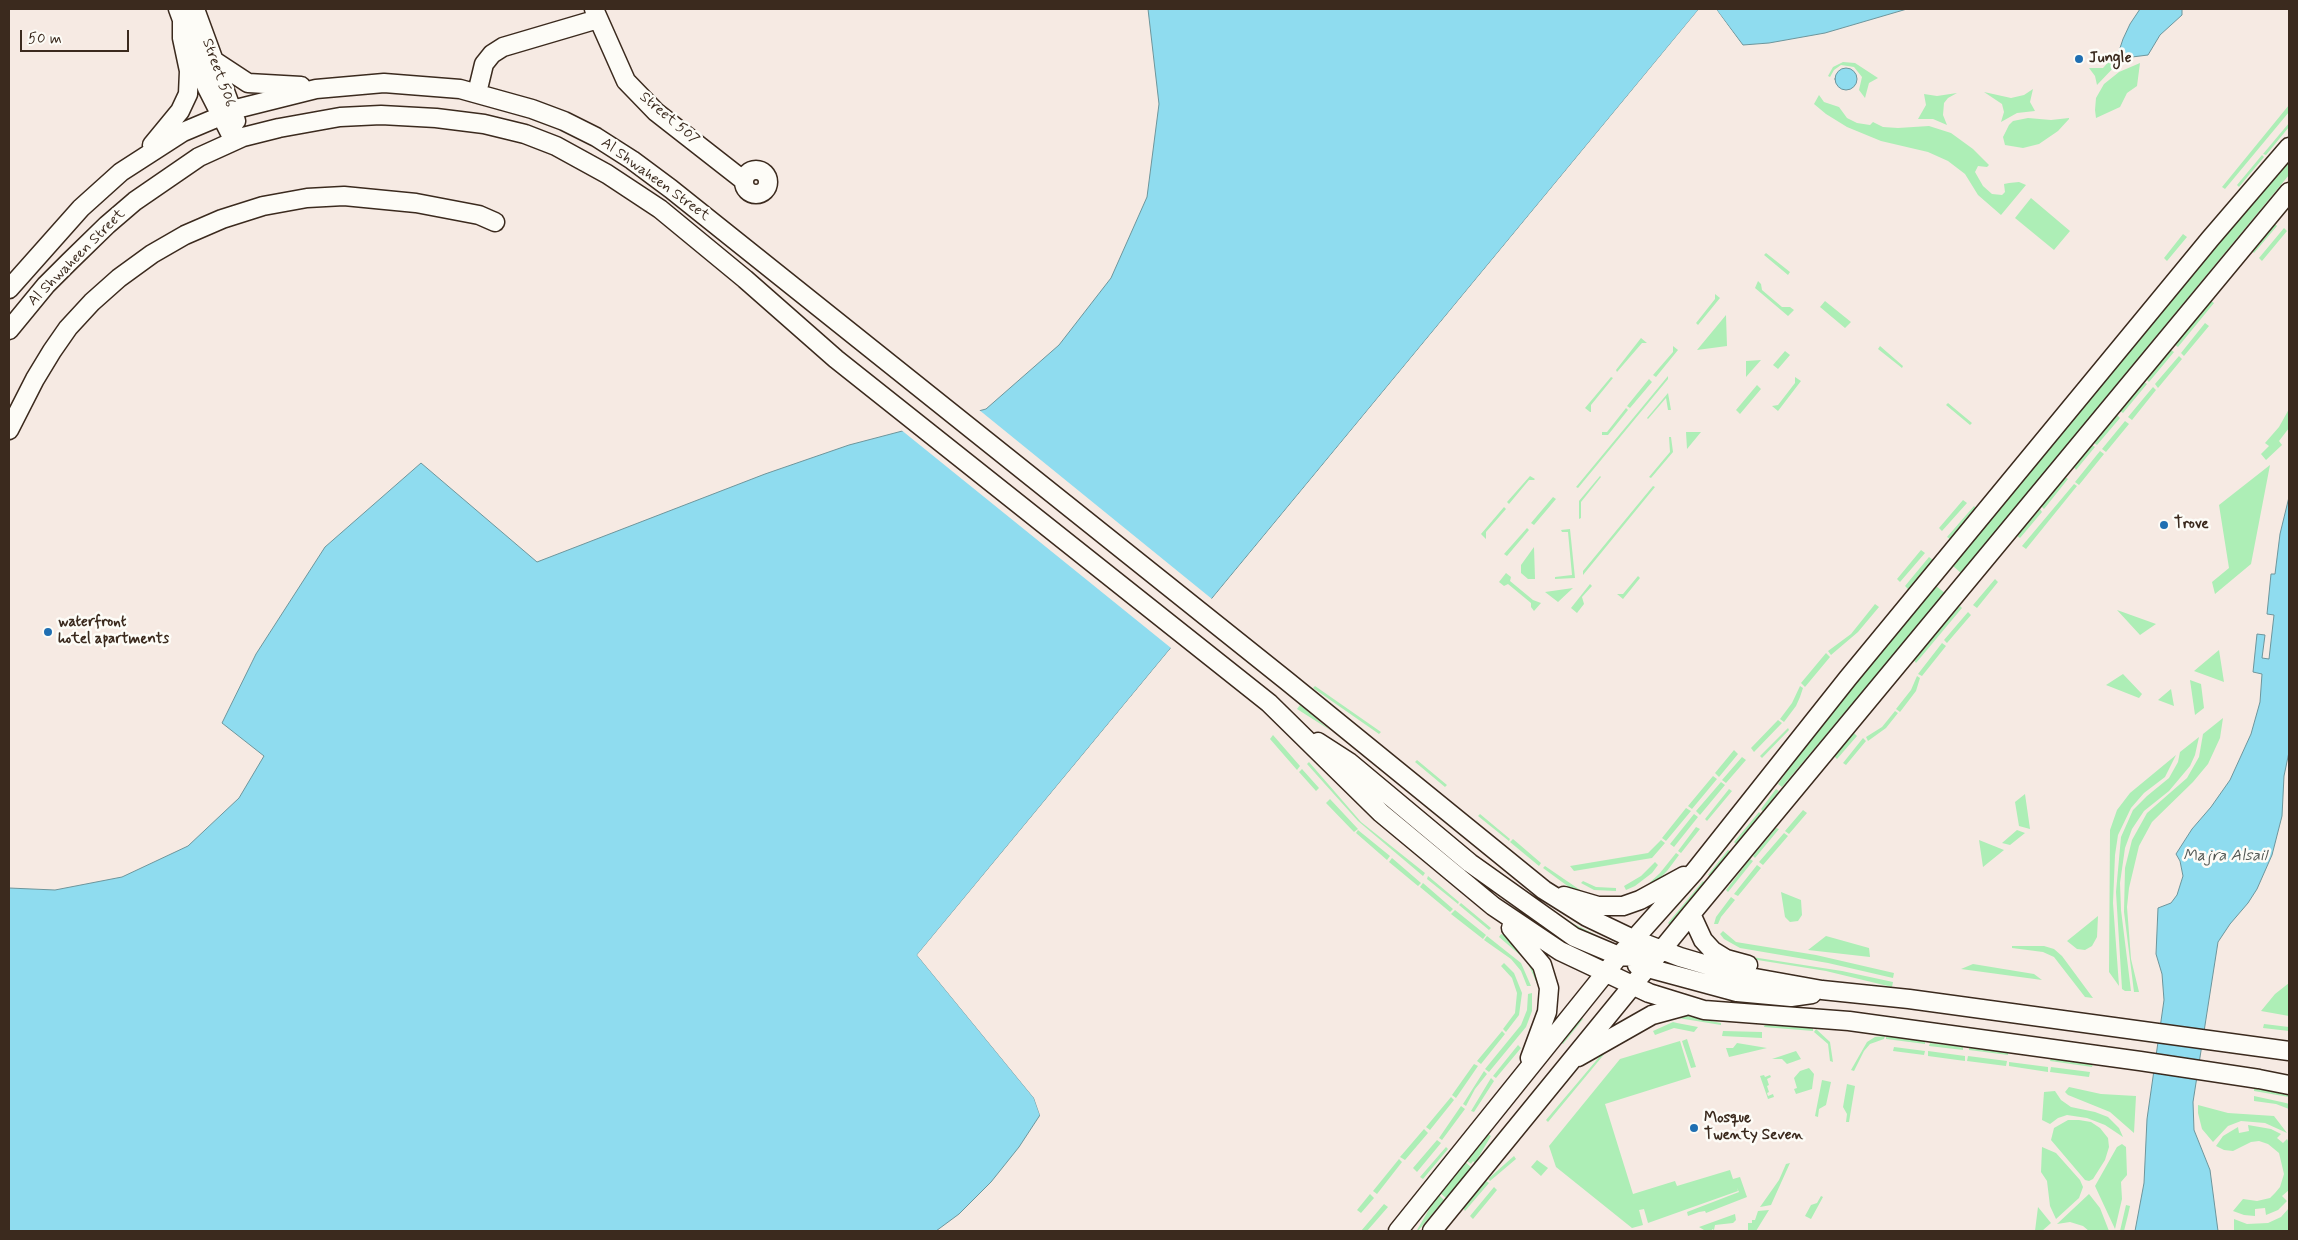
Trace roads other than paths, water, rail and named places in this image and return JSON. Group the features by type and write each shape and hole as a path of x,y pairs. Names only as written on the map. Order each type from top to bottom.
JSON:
{"street":[{"name":"Street 506","path":"195,9 213,60 226,114"},
{"name":"Street 507","path":"477,92 484,64 492,54 502,48 596,14 626,81 656,112 743,180"},
{"name":"Street 506","path":"180,15 239,139"},
{"name":"Street 506","path":"148,154 157,139 180,111 188,94 189,71 182,38 180,15"},
{"path":"213,60 248,83 295,85 316,89"},
{"name":"Al Shwaheen Street","path":"9,289 102,188 148,154 183,132 226,114 262,102 316,89 348,85 392,84 433,86 477,92 564,120 624,155 671,189 1287,681 1544,890 1587,918 1661,950 1722,971 1822,990 2142,1030 2289,1051"},
{"name":"Al Shwaheen Street","path":"9,330 46,285 106,225 135,200 199,157 239,139 340,117 381,116 484,124 525,134 556,146 607,174 660,209 746,279 836,359 1269,703 1302,734"},
{"path":"1398,1231 1633,939 1694,872 1854,670 2289,147"},
{"path":"1432,1231 1661,950 2289,192"},
{"path":"9,430 35,379 52,352 68,328 92,302 119,278 152,254 185,235 222,219 263,206 307,198 344,196 381,198 416,203 479,216 495,222"},
{"path":"1302,734 1349,762 1470,863 1546,918 1588,944 1619,956 1636,957 1661,950"},
{"path":"1302,734 1380,813 1493,906 1537,938 1632,986 1687,1006 1720,1012 1849,1021 2258,1078 2289,1085"},
{"path":"1544,890 1598,906 1623,906 1640,900 1694,872"},
{"path":"1493,906 1535,955 1546,976 1549,988 1547,1012 1524,1075"},
{"path":"1691,914 1703,940 1718,955 1734,962 1797,976 1822,990"},
{"path":"1605,973 1621,966 1647,967 1718,988 1755,995 1802,996 1822,990"},
{"path":"1569,1062 1652,1015 1687,1006"}],"water":[{"path":"1148,9 1699,9 917,955 1034,1098 1040,1115 1019,1147 991,1182 959,1214 936,1231 9,1231 9,888 55,890 122,877 188,846 239,798 264,756 222,723 256,654 325,547 421,463 537,562 765,474 849,445 986,409 1059,345 1111,278 1147,197 1159,104"},
{"path":"1716,9 1907,9 1825,33 1769,43 1743,45"},
{"path":"2140,9 2182,9 2182,15 2160,35 2148,55 2132,57 2118,63 2118,54 2123,39"},
{"path":"1846,68 1854,71 1857,79 1854,87 1846,90 1838,87 1835,79 1838,71"},
{"name":"Majra Alsail","path":"2289,497 2289,752 2284,776 2282,816 2272,855 2257,889 2218,942 2193,1102 2194,1130 2210,1170 2218,1231 2135,1231 2144,1183 2147,1119 2164,1000 2162,974 2156,954 2158,908 2171,903 2177,895 2183,876 2180,861 2176,854 2192,829 2211,807 2230,780 2251,734 2260,702 2262,674 2253,672 2257,634 2265,635 2262,658 2269,659 2274,615 2267,614 2271,574 2275,574 2280,534"}],"place":[{"name":"Jungle","path":"2079,59"},
{"name":"Trove","path":"2164,525"},
{"name":"waterfront hotel apartments","path":"48,632"},
{"name":"Mosque Twenty Seven","path":"1694,1128"}]}
